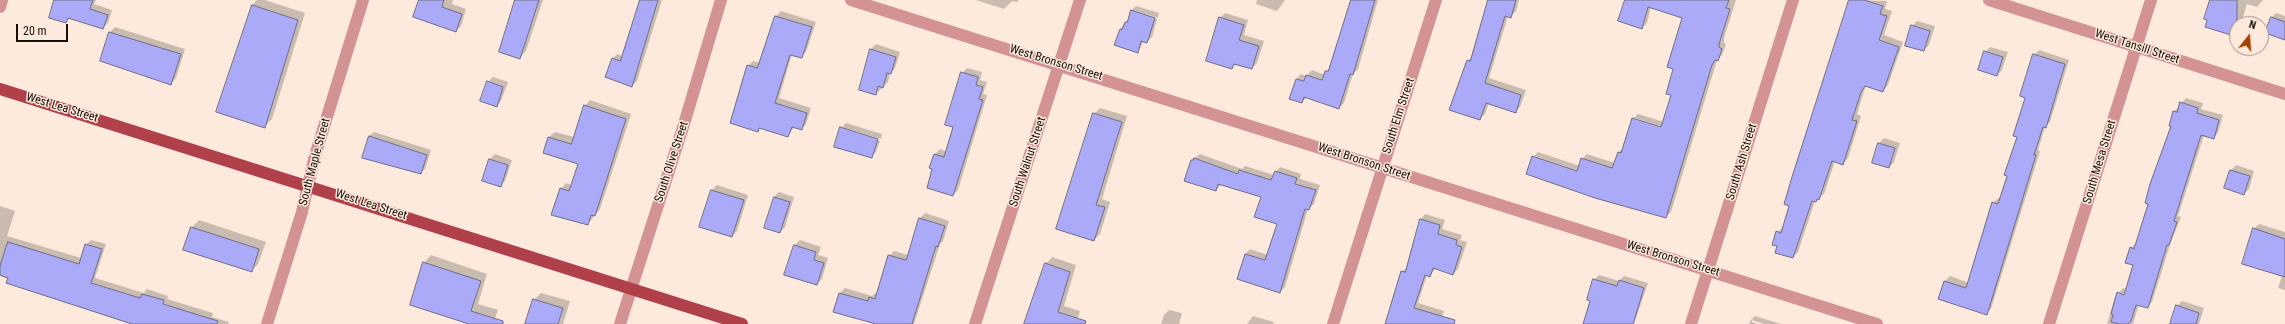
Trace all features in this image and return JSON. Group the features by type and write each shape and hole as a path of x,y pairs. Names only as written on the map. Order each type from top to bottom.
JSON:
{"main road":[{"name":"West Lea Street","path":"0,89 308,185 742,324"}],"street":[{"path":"0,7 2,0"},
{"name":"South Maple Street","path":"267,324 302,212 314,159 363,0"},
{"name":"South Olive Street","path":"620,324 684,124 721,0"},
{"name":"West Bronson Street","path":"851,0 1060,64 1382,168 1877,324"},
{"name":"South Walnut Street","path":"975,324 1080,0"},
{"name":"South Elm Street","path":"1333,324 1436,0"},
{"name":"South Ash Street","path":"1692,324 1793,0"},
{"name":"West Tansill Street","path":"1990,0 2285,94"},
{"name":"South Mesa Street","path":"2049,324 2151,0"}],"building":[{"path":"54,0 93,0 90,9 108,15 103,29 68,18 66,23 49,18"},
{"path":"419,0 444,0 442,7 462,14 456,32 413,17"},
{"path":"515,0 539,0 520,59 499,52"},
{"path":"640,0 658,0 632,87 605,77 612,58 620,61"},
{"path":"1351,0 1375,0 1353,75 1350,74 1339,109 1304,97 1302,103 1289,99 1296,79 1304,81 1306,75 1322,80 1325,71 1328,71"},
{"path":"1488,0 1516,0 1511,18 1505,16 1485,83 1521,95 1516,113 1486,103 1480,120 1449,110 1467,60 1470,61"},
{"path":"1625,0 1729,0 1726,8 1730,9 1719,44 1719,47 1722,49 1718,61 1715,60 1712,65 1666,218 1595,198 1526,174 1532,156 1577,171 1581,158 1612,168 1618,152 1621,153 1632,118 1661,127 1671,95 1666,94 1673,69 1667,67 1682,18 1648,7 1642,29 1618,21"},
{"path":"1849,0 1864,0 1883,6 1880,14 1887,16 1879,40 1899,47 1883,92 1865,86 1861,92 1852,120 1857,121 1843,165 1832,161 1819,200 1817,199 1816,202 1812,201 1793,258 1775,253 1777,246 1772,245 1776,231 1781,233 1789,206 1784,204"},
{"path":"2210,0 2237,0 2237,16 2229,16 2229,34 2205,27 2207,20 2204,19"},
{"path":"252,5 298,20 265,128 216,112"},
{"path":"1131,10 1155,18 1147,43 1141,41 1138,53 1114,45 1120,29 1122,30 1125,22 1127,22"},
{"path":"775,16 812,27 802,58 790,55 775,103 807,113 802,130 792,127 788,137 759,128 758,132 730,123 747,65 757,68"},
{"path":"1219,17 1244,25 1239,40 1259,46 1252,69 1234,64 1232,69 1206,61"},
{"path":"2271,17 2285,22 2285,40 2269,34 2269,22"},
{"path":"1911,25 1930,31 1924,51 1905,46"},
{"path":"109,32 181,54 171,85 100,61"},
{"path":"870,49 896,57 891,74 887,73 883,88 878,86 876,95 859,90"},
{"path":"1984,51 2003,57 1997,76 1978,70"},
{"path":"2033,54 2065,64 2046,128 2043,127 2034,155 2036,155 1987,315 1938,299 1944,281 1966,288 1992,202 1998,204 2007,176 2004,175 2017,137 2013,136 2025,98 2020,96"},
{"path":"961,72 978,77 976,85 983,87 979,99 983,100 953,196 927,188 932,169 929,168 934,154 944,157 953,127 945,125"},
{"path":"487,81 503,87 497,107 480,101"},
{"path":"2180,102 2198,108 2197,113 2219,120 2214,139 2201,135 2174,221 2177,222 2169,245 2167,245 2148,308 2136,305 2131,321 2128,324 2111,322 2113,315 2111,314 2117,292 2124,295 2133,265 2125,263 2130,247 2134,249 2148,204 2145,203 2150,184 2171,126 2169,126 2173,111 2177,112"},
{"path":"584,105 626,119 595,216 591,215 588,225 551,215 560,188 569,191 578,164 543,153 548,137 571,144"},
{"path":"1093,113 1122,122 1096,205 1105,207 1094,241 1056,229"},
{"path":"840,127 878,139 872,158 834,147"},
{"path":"369,136 427,155 421,174 362,158"},
{"path":"1878,143 1895,148 1889,168 1872,163"},
{"path":"1194,158 1238,174 1239,170 1271,180 1275,171 1297,178 1295,184 1316,190 1309,210 1305,209 1280,293 1237,279 1245,254 1265,260 1277,224 1254,217 1261,197 1218,184 1216,191 1184,181 1191,160"},
{"path":"489,159 508,165 501,187 482,181"},
{"path":"2230,170 2250,176 2244,195 2224,188"},
{"path":"711,190 744,200 732,237 699,227"},
{"path":"774,197 790,202 780,233 764,228"},
{"path":"919,218 945,226 938,247 936,246 912,324 876,324 833,312 839,293 868,301 869,297 875,299 888,255 906,260"},
{"path":"1420,219 1440,225 1438,234 1457,240 1456,245 1462,247 1453,275 1433,268 1430,277 1425,275 1414,308 1455,320 1454,324 1385,324 1401,271 1405,272"},
{"path":"191,227 259,249 252,272 183,250"},
{"path":"2253,228 2285,239 2285,277 2242,264"},
{"path":"8,242 79,264 85,244 102,249 91,283 140,298 142,294 164,300 163,304 218,321 217,324 132,324 6,283 8,278 0,275 0,266"},
{"path":"794,245 816,252 814,260 824,263 817,285 784,275"},
{"path":"423,262 481,281 471,311 503,321 503,324 469,324 410,305"},
{"path":"1045,263 1070,272 1058,312 1086,321 1085,324 1024,324"},
{"path":"1593,279 1617,286 1619,280 1644,288 1633,324 1583,324 1590,301 1587,300"},
{"path":"533,299 563,308 558,324 525,324"},
{"path":"2176,305 2199,313 2196,324 2170,324"}]}
